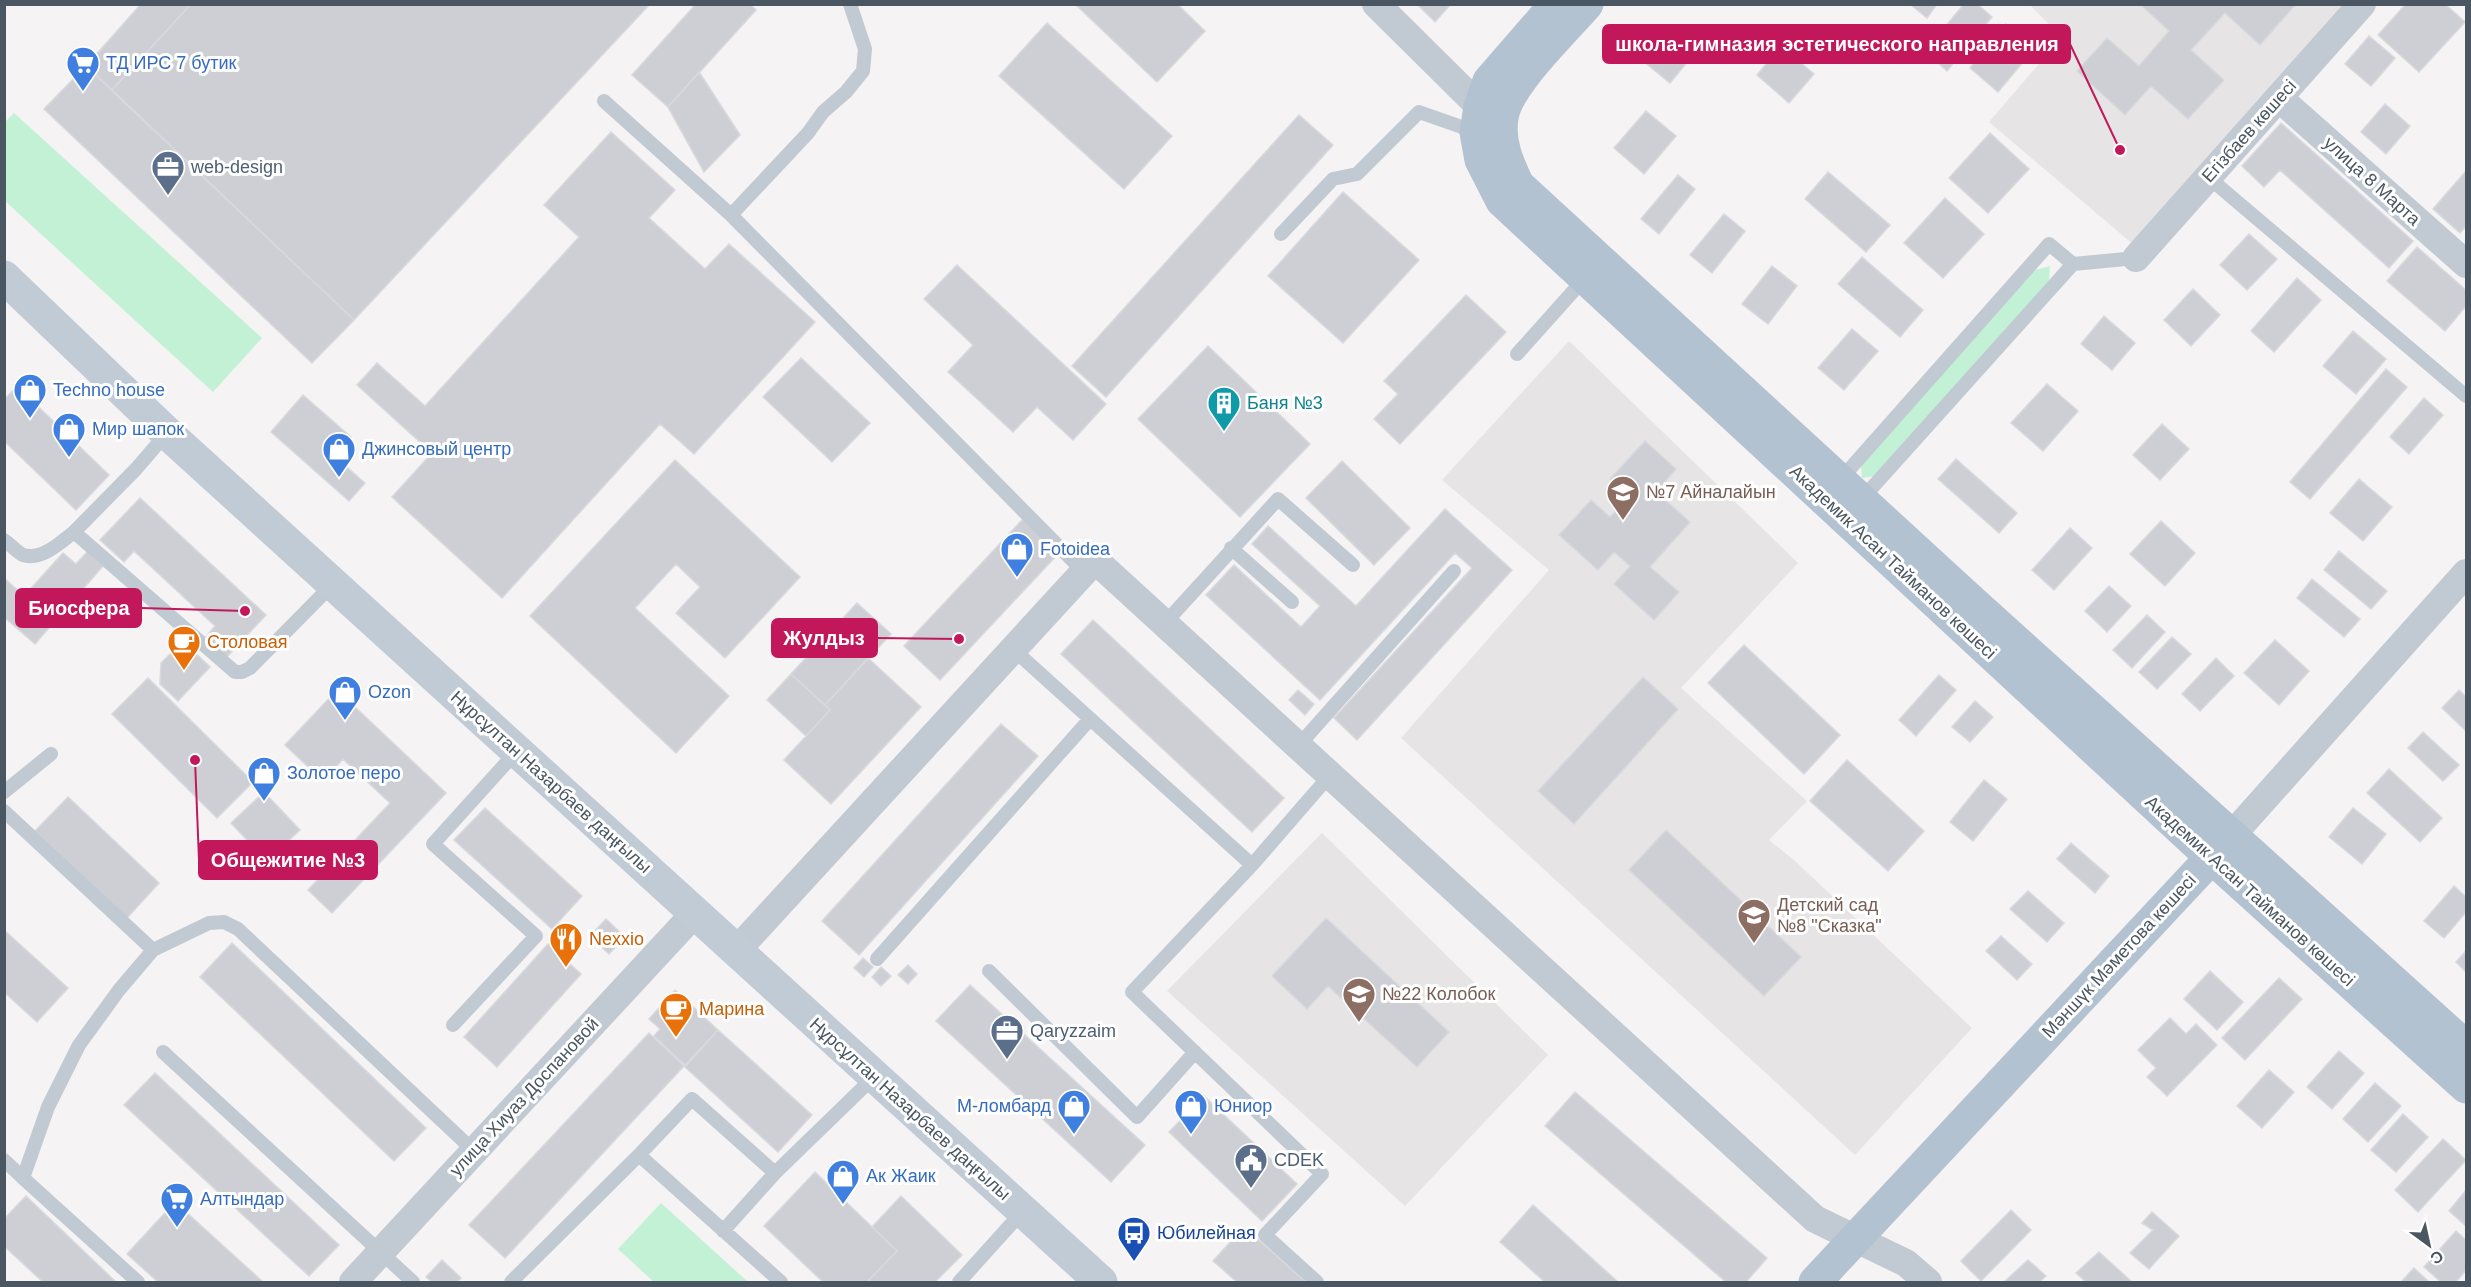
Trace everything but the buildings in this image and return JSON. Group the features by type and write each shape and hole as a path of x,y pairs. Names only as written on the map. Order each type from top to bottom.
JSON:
{"main road":[{"path":"1486,119 1489,81 1556,4"},
{"path":"1486,119 1587,4"},
{"name":"Академик Асан Тайманов көшесі","path":"1486,119 1481,160 1502,201 1585,278 2222,846 2466,1047"},
{"name":"Академик Асан Тайманов көшесі","path":"1486,119 1518,185 1850,490 2222,846 2466,1087"},
{"name":"Нұрсұлтан Назарбаев даңғылы","path":"4,277 167,433 1101,1282"},
{"name":"Мәншүк Мәметова көшесі","path":"1815,1282 2222,846"}],"street":[{"path":"1376,4 1486,119"},
{"name":"Егізбаев көшесі","path":"2136,258 2362,4"},
{"name":"улица 8 Марта","path":"2279,98 2466,264"},
{"path":"736,951 1095,560 1815,1219 1906,1263 1928,1282"},
{"name":"Мәншүк Мәметова көшесі","path":"2222,846 2466,573"},
{"name":"улица Хиуаз Доспановой","path":"353,1282 695,913"}],"lane":[{"path":"731,215 863,71 865,49 850,4"},
{"path":"604,101 731,215 1084,572"},
{"path":"1281,234 1333,179 1357,174 1419,112 1486,119"},
{"path":"2208,177 2466,396"},
{"path":"1850,490 2049,244 2073,264"},
{"path":"1850,490 2073,264 2136,258"},
{"path":"1517,354 1585,278"},
{"path":"4,540 23,555 38,556 55,547 74,532 136,469 167,433"},
{"path":"1165,623 1278,499 1353,565"},
{"path":"74,532 235,672 242,672 250,668 333,584"},
{"path":"1231,548 1292,602"},
{"path":"1299,745 1454,571"},
{"path":"1014,650 1252,865"},
{"path":"877,959 1090,719"},
{"path":"453,1025 536,936 433,844 517,751"},
{"path":"4,792 51,754"},
{"path":"1317,1282 1265,1235 1322,1174 1132,992 1252,865 1331,774"},
{"path":"4,811 153,951"},
{"path":"23,1178 48,1107 79,1045 119,990 153,951 209,923 224,922 238,928 474,1151"},
{"path":"989,971 1137,1117 1195,1052"},
{"path":"163,1052 413,1282"},
{"path":"723,1231 775,1173 875,1076"},
{"path":"511,1282 692,1099 775,1173"},
{"path":"639,1155 781,1282"},
{"path":"4,1160 138,1282"},
{"path":"959,1282 1023,1211"}],"shaded area":[{"path":"2030,5 2346,5 2134,245 1989,122 2062,37"},
{"name":"Детский сад №8 \"Сказка\"","path":"1569,341 1798,563 1681,688 1807,801 1769,840 1795,861 1972,1028 1855,1155 1401,738 1549,570 1442,480"},
{"name":"№22 Колобок","path":"1322,833 1548,1055 1405,1206 1167,991"}],"green space":[{"path":"14,113 262,338 213,392 5,201 5,122"},
{"path":"2050,266 2049,281 1876,476 1862,478 1861,464 2035,270"},
{"path":"661,1203 748,1282 654,1282 618,1249"}],"place":[{"name":"ТД ИРС 7 бутик","path":"83,92"},
{"name":"школа-гимназия эстетического направления","path":"2120,150"},
{"name":"web-design","path":"168,196"},
{"name":"Techno house","path":"30,419"},
{"name":"Баня №3","path":"1224,432"},
{"name":"Мир шапок","path":"69,458"},
{"name":"Джинсовый центр","path":"339,478"},
{"name":"№7 Айналайын","path":"1623,521"},
{"name":"Fotoidea","path":"1017,578"},
{"name":"Биосфера","path":"245,611"},
{"name":"Жулдыз","path":"959,639"},
{"name":"Столовая","path":"184,671"},
{"name":"Ozon","path":"345,721"},
{"name":"Общежитие №3","path":"195,760"},
{"name":"Золотое перо","path":"264,802"},
{"name":"Детский сад №8 \"Сказка\"","path":"1754,944"},
{"name":"Nexxio","path":"566,968"},
{"name":"№22 Колобок","path":"1359,1023"},
{"name":"Марина","path":"676,1038"},
{"name":"Qaryzzaim","path":"1007,1060"},
{"name":"М-ломбард","path":"1074,1135"},
{"name":"Юниор","path":"1191,1135"},
{"name":"CDEK","path":"1251,1189"},
{"name":"Ак Жаик","path":"843,1205"},
{"name":"Алтындар","path":"177,1228"},
{"name":"Юбилейная","path":"1134,1262"}]}
